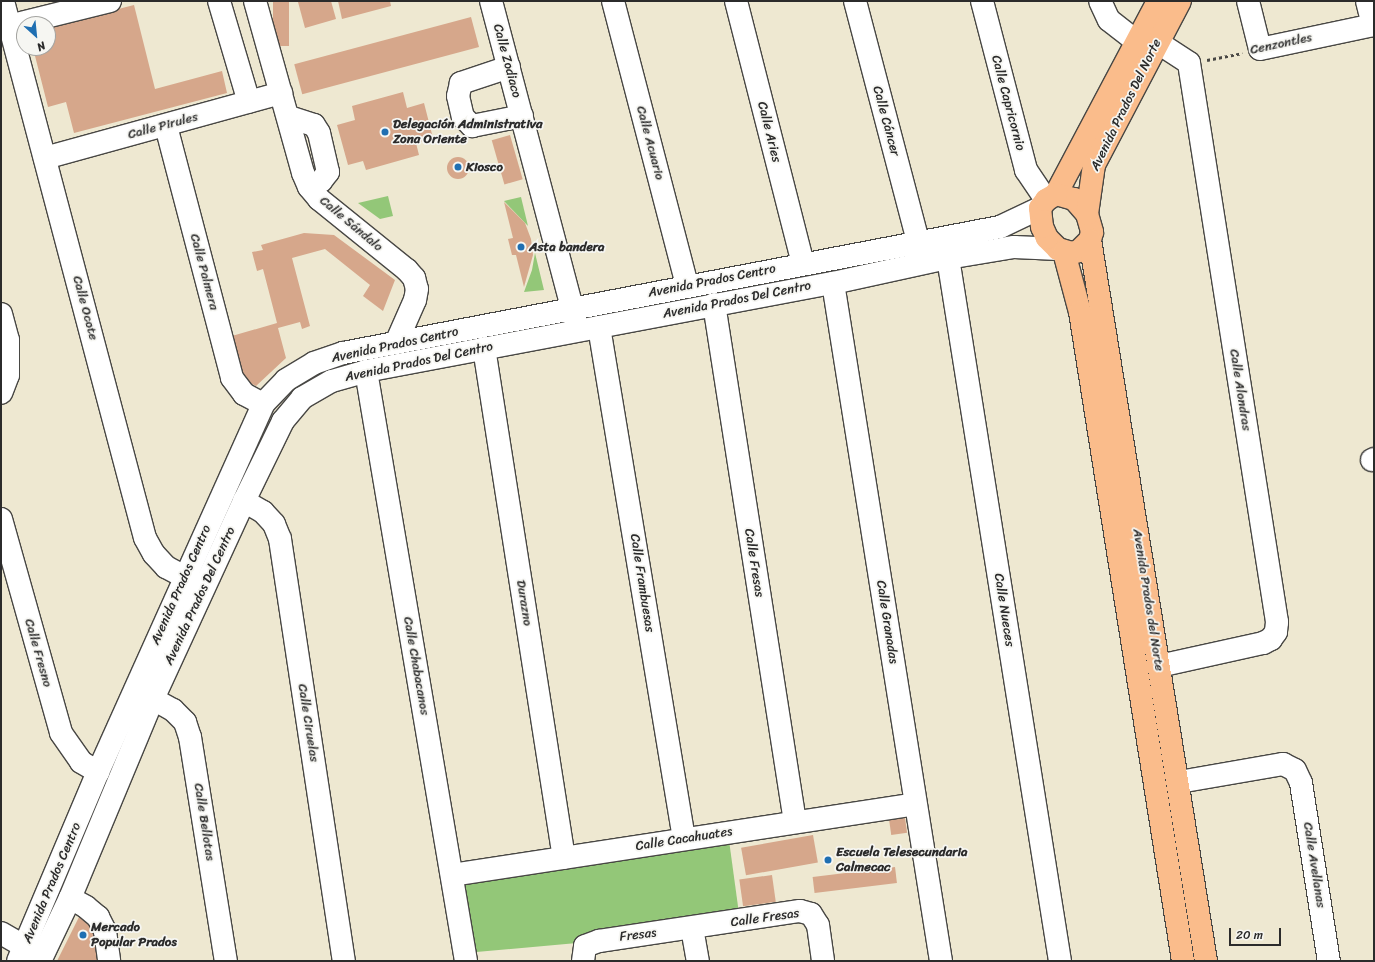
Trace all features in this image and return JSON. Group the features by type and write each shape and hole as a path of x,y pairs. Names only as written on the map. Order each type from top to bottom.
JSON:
{"main road":[{"name":"Avenida Prados Del Norte","path":"1047,201 1158,1"},
{"name":"Avenida Prados Del Norte","path":"1087,214 1094,165 1157,42 1180,1"},
{"path":"1074,199 1087,214 1092,232 1090,240 1079,251 1061,251 1047,238 1042,227 1047,201 1074,199"},
{"name":"Avenida Prados del Norte","path":"1090,240 1179,782 1206,961"},
{"name":"Avenida Prados del Norte","path":"1061,251 1080,312 1183,961"}],"street":[{"name":"Calle Ocote","path":"2,1 145,538 154,554 166,568 184,578 205,586"},
{"path":"9,26 110,1"},
{"path":"218,1 249,102"},
{"name":"Calle Sándalo","path":"255,1 289,117 303,173 309,187 319,199 407,270 414,278 417,289 415,300 396,343"},
{"name":"Calle Zodiaco","path":"491,1 577,330"},
{"name":"Calle Acuario","path":"613,1 687,285"},
{"name":"Calle Aries","path":"736,1 803,264"},
{"name":"Calle Cáncer","path":"855,1 918,242"},
{"name":"Calle Capricornio","path":"982,1 1026,170 1047,201"},
{"path":"1100,1 1109,20 1136,41"},
{"path":"1248,1 1260,49"},
{"path":"1367,1 1374,25"},
{"name":"Cenzontles","path":"1260,49 1374,25"},
{"path":"1157,42 1189,64"},
{"name":"Calle Alondras","path":"1159,666 1262,643 1271,639 1276,632 1277,622 1189,64"},
{"path":"509,66 461,84 458,89 462,110 467,123 472,126 522,116"},
{"name":"Calle Pirules","path":"45,158 166,126 281,93"},
{"name":"Calle Palmera","path":"166,126 232,378 244,394 263,404"},
{"name":"Avenida Prados Centro","path":"28,956 98,772 184,578 263,404 286,380 314,363 343,353 572,309 687,285 1000,227 1047,201"},
{"name":"Avenida Prados Del Centro","path":"28,956 70,898 153,699 244,500 283,421 302,398 332,381 366,371 714,304 833,283 948,258 1014,247 1061,251"},
{"name":"Calle Nueces","path":"948,258 1060,961"},
{"name":"Calle Granadas","path":"833,283 941,961"},
{"name":"Calle Fresas","path":"714,304 795,822"},
{"path":"1,314 8,340 8,375 1,392"},
{"name":"Calle Frambuesas","path":"599,327 684,839"},
{"name":"Durazno","path":"484,348 564,858"},
{"name":"Calle Chabacanos","path":"366,371 466,961"},
{"name":"Calle Ciruelas","path":"244,500 263,512 274,524 280,539 344,961"},
{"name":"Calle Fresno","path":"1,519 61,733 80,762 98,772"},
{"name":"Calle Bellotas","path":"153,699 173,710 185,722 190,737 226,961"},
{"path":"1145,725 1168,721"},
{"name":"Calle Avellanas","path":"1179,782 1283,764 1295,770 1301,783 1329,961"},
{"name":"Calle Cacahuates","path":"452,875 915,804"},
{"path":"70,898 86,906 98,917 105,931 109,961"},
{"name":"Calle Fresas","path":"692,928 800,911 811,914 818,925 824,961"},
{"path":"692,928 698,961"},
{"name":"Fresas","path":"584,954 599,940 692,928"},
{"path":"1,933 28,956"}],"path":[{"name":"Cenzontles","path":"1189,64 1260,49"}],"green space":[{"path":"388,196 393,216 380,219 358,203"},
{"path":"521,197 528,226 504,201"},
{"path":"535,253 544,290 524,292 532,270"},
{"path":"728,833 740,921 599,941 465,953 452,875"}],"building":[{"path":"273,1 289,1 289,46 273,46"},
{"path":"331,1 336,19 305,28 298,2"},
{"path":"338,1 390,1 391,6 342,19"},
{"path":"134,5 155,89 222,71 227,93 74,133 66,102 48,107 35,56 56,56 56,25"},
{"path":"471,17 479,47 302,94 294,64"},
{"name":"Delegación Administrativa Zona Oriente","path":"403,92 407,108 424,103 433,138 416,143 419,155 366,170 363,161 348,165 337,125 355,120 352,106"},
{"path":"510,135 523,179 504,184 492,140"},
{"name":"Kiosco","path":"458,157 466,160 469,168 466,176 458,179 450,176 447,168 450,160"},
{"name":"Asta bandera","path":"504,202 525,223 531,239 533,255 524,287 516,255 512,255 508,239 513,238"},
{"path":"304,233 334,235 395,280 383,311 363,296 370,285 325,249 292,258 310,326 302,329 300,322 278,328 286,358 256,386 234,374 225,338 277,323 263,269 257,271 252,252 263,250 261,245"},
{"path":"905,818 907,833 891,835 889,820"},
{"path":"813,835 818,863 746,875 741,848"},
{"path":"895,867 897,883 815,893 813,877"},
{"path":"772,875 776,902 743,906 739,880"},
{"name":"Mercado Popular Prados","path":"80,915 97,926 101,961 57,961"}],"place":[{"name":"Delegación Administrativa Zona Oriente","path":"385,132"},
{"name":"Kiosco","path":"458,167"},
{"name":"Asta bandera","path":"521,247"},
{"name":"Escuela Telesecundaria Calmecac","path":"828,860"},
{"name":"Mercado Popular Prados","path":"83,935"}]}
